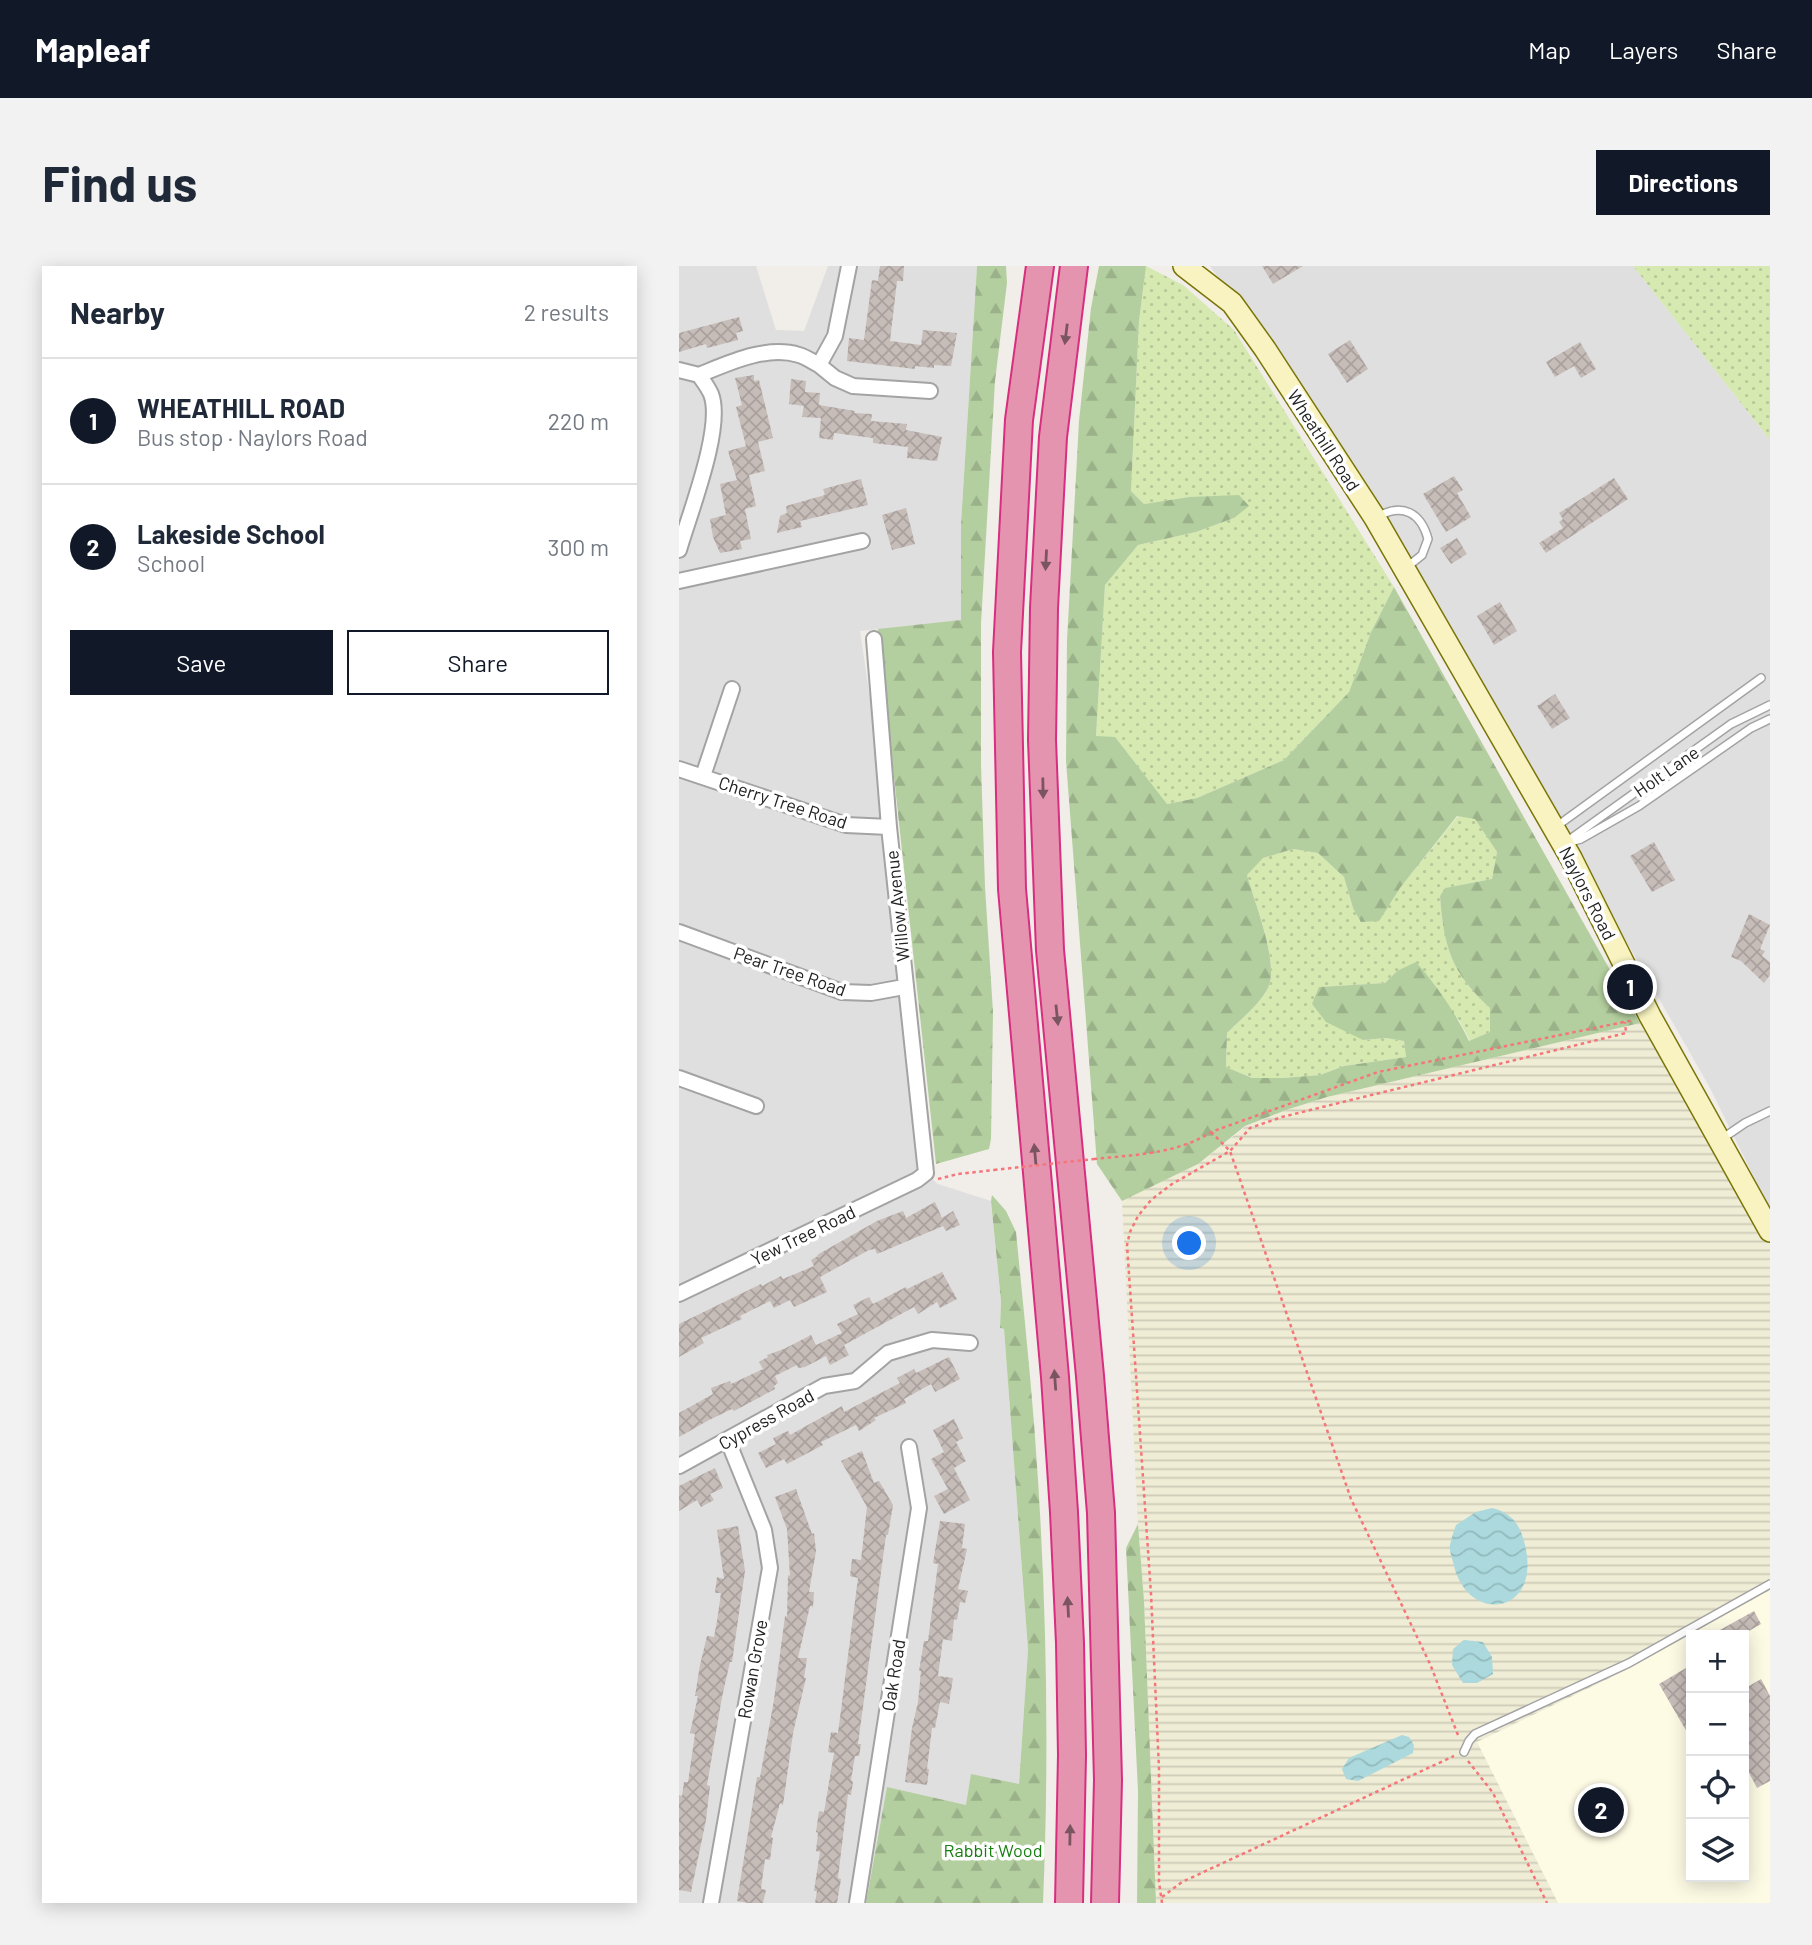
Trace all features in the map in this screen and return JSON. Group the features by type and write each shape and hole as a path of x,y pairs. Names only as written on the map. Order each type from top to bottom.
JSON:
{"highway":[{"path":"1040,266 1019,420 1007,652 1012,889 1055,1377 1064,1512 1072,1755 1069,1903"},
{"path":"1074,266 1053,437 1044,608 1042,740 1050,950 1101,1513 1108,1780 1105,1903"}],"street":[{"path":"819,365 835,336 849,266"},
{"name":"Wheathill Road","path":"1184,266 1232,303 1265,349 1375,518 1440,633"},
{"path":"679,370 699,375 745,357 798,355 853,386 930,391"},
{"path":"679,550 710,446 713,418 711,395 699,375"},
{"path":"679,581 862,541"},
{"name":"Naylors Road","path":"1440,633 1561,839 1650,1016 1770,1231"},
{"name":"Willow Avenue","path":"874,639 904,987 932,1176"},
{"path":"703,776 732,689"},
{"name":"Cherry Tree Road","path":"679,769 846,825 889,827"},
{"name":"Pear Tree Road","path":"680,936 842,992 871,993 904,987"},
{"path":"679,1079 756,1105"},
{"name":"Yew Tree Road","path":"679,1294 916,1180 932,1176"},
{"name":"Cypress Road","path":"679,1466 824,1386 855,1381 888,1353 932,1340 970,1343"},
{"name":"Rowan Grove","path":"711,1903 770,1568 764,1530 728,1441"},
{"name":"Oak Road","path":"857,1903 919,1508 909,1447"}],"lane":[{"path":"1375,518 1387,512 1405,510 1413,513 1421,522 1428,539 1426,547 1422,555 1404,570"},
{"path":"1561,839 1761,677"},
{"name":"Holt Lane","path":"1561,839 1731,724 1770,705"},
{"name":"Holt Lane","path":"1561,839 1581,839 1631,810 1751,727 1770,719"},
{"path":"1719,1141 1745,1123 1770,1111"},
{"path":"1464,1752 1475,1734 1629,1663 1770,1584"}],"path":[{"path":"932,1176 1160,1151 1200,1140 1211,1132 1378,1072 1650,1016"},
{"path":"1163,1903 1159,1882 1159,1769 1151,1594 1127,1245 1138,1216 1151,1200 1171,1184 1230,1152 1250,1128 1282,1117 1626,1032 1625,1022"},
{"path":"1211,1132 1230,1152 1351,1499 1430,1664 1470,1765 1493,1793 1547,1903"},
{"path":"1162,1897 1182,1882 1464,1752"}],"shaded area":[{"path":"679,266 756,266 776,330 804,331 828,266 977,266 961,524 961,621 860,631 889,827 919,1168 938,1184 991,1201 1001,1301 1000,1328 1004,1329 1028,1651 1019,1784 966,1805 887,1788 866,1903 679,1903"},
{"path":"1210,266 1633,266 1770,440 1770,1210 1709,1086 1365,485"},
{"path":"1640,1023 1770,1243 1770,1590 1698,1630 1686,1630 1686,1636 1620,1673 1477,1742 1558,1903 1156,1903 1144,1601 1122,1201 1198,1164 1245,1127 1327,1097"},
{"path":"1770,1590 1770,1903 1558,1903 1477,1742 1620,1673 1686,1636 1686,1882 1749,1882 1749,1630 1698,1630"}],"green space":[{"path":"977,266 1006,266 1007,283 995,381 981,624 981,764 993,1012 991,1139 989,1149 936,1164 878,629 961,620 961,524"},
{"path":"1099,266 1146,266 1139,321 1131,491 1144,504 1189,497 1239,495 1249,506 1234,518 1196,532 1138,545 1105,585 1096,736 1115,737 1167,804 1197,798 1284,760 1349,692 1371,632 1394,587 1640,1023 1327,1097 1289,1109 1245,1126 1198,1164 1122,1201 1097,1164 1066,761 1067,641 1079,421 1091,308","holes":["1457,816 1475,819 1497,852 1492,879 1445,888 1440,896 1447,945 1466,983 1490,1008 1490,1032 1469,1041 1445,1000 1416,962 1397,971 1385,983 1319,987 1312,1004 1326,1022 1363,1040 1386,1038 1404,1041 1406,1057 1344,1066 1320,1075 1283,1078 1252,1078 1226,1067 1227,1033 1260,1000 1271,977 1268,949 1247,875 1263,858 1293,849 1318,853 1344,877 1353,908 1361,922 1379,921 1400,888"]},
{"path":"1146,266 1183,285 1234,330 1394,587 1371,632 1349,692 1284,760 1197,798 1166,804 1115,738 1096,737 1105,585 1138,545 1196,532 1234,518 1189,497 1144,504 1131,491 1139,321"},
{"path":"1633,266 1770,266 1770,440"},
{"path":"1458,816 1475,818 1497,852 1492,879 1446,888 1440,896 1447,945 1466,983 1490,1008 1490,1032 1470,1041 1459,1020 1397,971 1385,983 1320,987 1363,1040 1386,1038 1404,1041 1406,1057 1344,1066 1320,1075 1283,1078 1252,1078 1226,1067 1227,1033 1260,1000 1271,977 1268,948 1247,875 1262,858 1293,849 1318,853 1344,877 1353,908 1378,921 1400,888"},
{"name":"Rabbit Wood","path":"992,1195 1006,1211 1016,1232 1036,1449 1046,1692 1043,1903 866,1903 887,1787 966,1805 971,1774 1019,1784 1028,1650 1004,1329 1000,1328 1001,1301"},
{"path":"1138,1524 1144,1601 1156,1903 1137,1903 1138,1791 1126,1548"}],"water":[{"path":"1492,1508 1510,1516 1518,1525 1525,1545 1527,1569 1523,1586 1514,1598 1501,1604 1487,1604 1473,1597 1462,1585 1450,1550 1456,1525 1476,1512"},
{"path":"1464,1640 1483,1642 1492,1657 1493,1674 1477,1683 1463,1683 1452,1665 1453,1649"},
{"path":"1402,1735 1409,1737 1414,1745 1413,1753 1358,1781 1346,1779 1342,1769 1349,1758"}],"building":[{"path":"880,266 904,266 903,281 897,281 890,341 921,345 923,330 957,333 951,366 915,366 915,369 847,361 849,338 864,340 872,280 878,281"},
{"path":"1262,266 1303,266 1273,284"},
{"path":"739,317 743,331 736,333 738,340 707,348 706,344 679,352 679,333"},
{"path":"1350,340 1368,369 1347,383 1328,354"},
{"path":"1580,342 1596,369 1581,378 1574,366 1555,377 1546,362"},
{"path":"754,375 754,381 759,380 773,438 758,442 765,471 749,475 756,506 745,509 751,539 740,541 742,549 720,553 713,537 710,519 726,515 720,484 737,480 728,451 746,446 736,407 742,405 735,378"},
{"path":"791,379 806,381 805,392 820,393 819,405 872,414 871,421 907,424 906,430 942,437 937,461 907,458 908,447 873,443 873,438 834,433 833,440 819,438 821,418 802,417 804,406 789,404"},
{"path":"1454,476 1463,490 1457,493 1471,517 1446,532 1423,494"},
{"path":"1614,478 1628,499 1546,553 1539,543 1563,528 1559,522 1563,519 1559,513"},
{"path":"861,479 868,505 800,521 802,527 777,533 780,516 787,513 786,506 825,495 823,489"},
{"path":"906,508 915,544 892,550 882,515"},
{"path":"1457,538 1467,554 1451,564 1440,548"},
{"path":"1500,602 1517,631 1494,645 1477,616"},
{"path":"1555,694 1570,718 1552,729 1537,706"},
{"path":"1654,842 1675,880 1652,892 1630,856"},
{"path":"1749,914 1770,925 1760,949 1765,951 1762,956 1770,962 1770,975 1764,983 1741,961 1731,957"},
{"path":"935,1202 942,1218 953,1211 960,1225 946,1231 943,1226 877,1254 875,1249 869,1250 820,1277 827,1292 794,1307 790,1300 774,1308 770,1301 740,1316 742,1319 701,1338 704,1343 679,1357 679,1324 761,1284 762,1286 781,1276 783,1279 814,1266 811,1260 817,1255 877,1221 903,1211 906,1218"},
{"path":"942,1272 957,1299 940,1308 937,1302 918,1314 914,1307 844,1345 849,1355 830,1365 826,1356 805,1367 798,1368 797,1365 775,1376 778,1383 774,1386 775,1389 679,1437 679,1413 713,1394 711,1388 730,1381 731,1384 763,1369 759,1362 768,1357 767,1355 811,1335 816,1345 842,1333 837,1324 858,1314 853,1305 869,1297 873,1304"},
{"path":"949,1357 960,1379 935,1392 931,1384 904,1399 906,1403 874,1418 876,1420 859,1431 856,1425 821,1442 823,1445 787,1464 784,1459 766,1468 758,1453 776,1444 773,1438 788,1431 790,1435 842,1406 844,1412 900,1383 897,1378 914,1369 916,1373"},
{"path":"954,1419 963,1438 956,1442 966,1461 954,1468 970,1500 944,1514 934,1496 948,1489 931,1459 944,1452 933,1430"},
{"path":"862,1451 874,1483 879,1481 893,1505 886,1535 858,1744 861,1744 859,1756 855,1756 851,1795 848,1794 837,1903 815,1903 817,1891 814,1891 820,1852 816,1851 816,1832 819,1811 824,1812 834,1753 828,1752 831,1732 838,1733 858,1578 850,1576 852,1559 861,1560 867,1507 841,1461"},
{"path":"715,1468 723,1488 710,1494 714,1500 701,1507 697,1500 679,1511 679,1486"},
{"path":"796,1489 812,1534 814,1533 816,1551 809,1592 814,1592 813,1607 810,1606 798,1658 807,1658 806,1678 793,1733 783,1805 780,1803 771,1837 770,1860 765,1859 761,1889 766,1890 763,1903 748,1903 737,1901 757,1777 760,1777 774,1700 785,1616 787,1617 788,1575 790,1576 787,1529 775,1497"},
{"path":"940,1521 965,1524 962,1548 967,1549 958,1589 968,1591 965,1603 960,1602 957,1620 954,1619 952,1641 943,1639 938,1676 953,1678 949,1704 940,1702 935,1728 932,1728 927,1785 905,1782 918,1702 919,1671 924,1641 928,1641 938,1564 933,1563"},
{"path":"738,1526 745,1571 732,1662 722,1697 707,1785 710,1786 706,1820 691,1892 679,1890 679,1795 682,1796 684,1782 688,1782 695,1734 690,1733 698,1696 695,1696 700,1665 707,1636 714,1637 717,1621 721,1593 715,1593 717,1577 724,1579 717,1530"},
{"path":"1754,1611 1761,1624 1749,1631 1720,1630"},
{"path":"1686,1668 1686,1730 1659,1684"},
{"path":"1761,1679 1770,1696 1770,1781 1757,1788 1749,1773 1749,1686"}],"place":[{"name":"WHEATHILL ROAD","path":"1630,987"},
{"name":"Lakeside School","path":"1601,1810"}]}
